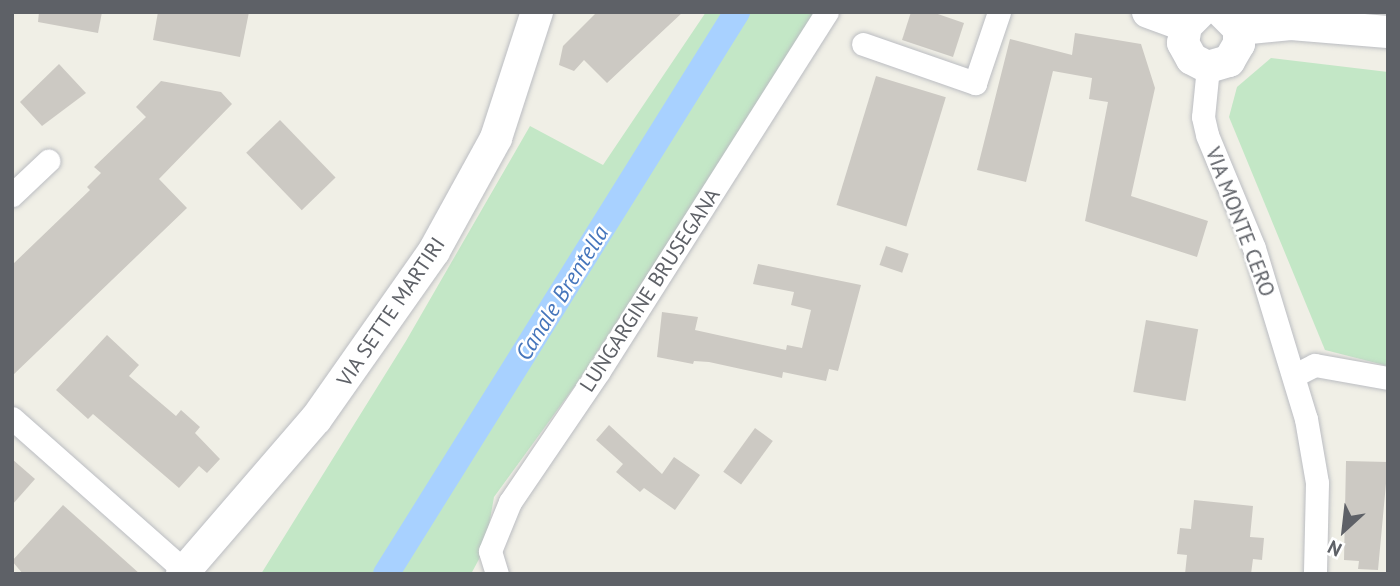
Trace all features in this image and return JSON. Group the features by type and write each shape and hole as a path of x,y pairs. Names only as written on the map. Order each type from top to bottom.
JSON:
{"main road":[{"name":"VIA SETTE MARTIRI","path":"184,572 316,419 434,251 496,138 537,12"},
{"path":"1148,12 1193,19 1186,52 1209,67 1234,56 1230,21 1388,32"}],"street":[{"name":"LUNGARGINE BRUSEGANA","path":"497,574 490,551 510,502 606,360 827,12"},
{"path":"863,44 975,83 999,12"},
{"name":"VIA MONTE CERO","path":"1209,67 1203,117 1207,135 1254,248 1295,374 1317,483 1315,574"},
{"path":"12,195 48,161"},
{"path":"1295,374 1315,365 1388,378"},
{"path":"12,418 184,572"}],"green space":[{"path":"706,12 834,12 691,207 577,383 494,497 485,548 471,574 261,574 406,341 530,126 603,165"},
{"path":"1271,58 1388,72 1388,366 1325,350 1229,117 1237,87"}],"building":[{"path":"39,12 102,12 98,33 38,22"},
{"path":"158,12 249,12 240,57 153,40"},
{"path":"597,12 683,12 607,83 584,60 574,71 559,65 563,46"},
{"path":"911,12 932,12 964,23 953,57 902,40"},
{"path":"1075,33 1141,44 1155,88 1131,196 1208,221 1197,257 1085,221 1108,102 1089,99 1092,78 1053,71 1026,182 977,170 1010,39 1072,55"},
{"path":"59,64 86,93 42,126 20,102"},
{"path":"876,76 946,97 906,226 837,205"},
{"path":"161,81 221,92 232,104 159,179 187,208 12,376 12,265 90,190 87,187 101,173 94,167 146,117 136,107"},
{"path":"280,120 336,178 302,210 246,153"},
{"path":"886,246 909,254 902,273 879,265"},
{"path":"758,264 861,285 838,371 829,369 826,381 783,372 782,378 709,362 694,361 693,364 657,357 662,312 698,317 695,330 786,350 787,345 802,348 811,310 791,305 794,292 753,284"},
{"path":"1146,320 1198,329 1186,401 1133,392"},
{"path":"107,335 139,365 129,376 176,416 181,410 200,427 195,433 220,459 207,473 199,466 179,488 93,414 88,419 56,390"},
{"path":"609,425 662,474 674,457 700,475 675,510 644,488 640,492 616,472 623,464 596,440"},
{"path":"755,428 773,441 741,485 723,472"},
{"path":"12,459 35,479 12,505"},
{"path":"1346,461 1388,462 1378,570 1358,569 1359,561 1344,560"},
{"path":"1194,500 1253,506 1250,537 1264,538 1262,560 1253,559 1251,574 1185,574 1187,555 1177,554 1180,528 1191,529"},
{"path":"63,505 140,574 23,574 12,561"}],"waterway":[{"name":"Canale Brentella","path":"386,574 737,12"}]}
